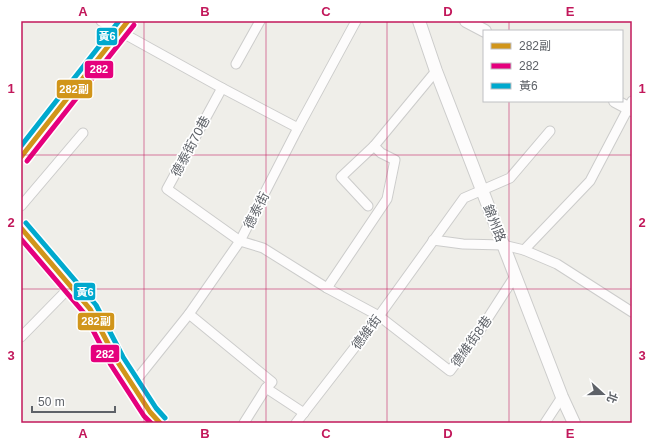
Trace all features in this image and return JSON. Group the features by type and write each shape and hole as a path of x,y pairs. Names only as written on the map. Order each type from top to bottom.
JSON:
{"street":[{"path":"101,21 298,128"},
{"path":"21,157 128,21"},
{"path":"236,64 260,21"},
{"name":"德泰街","path":"133,384 189,314 240,241 298,128 356,21"},
{"name":"錦州路","path":"419,21 436,71 503,245 574,423"},
{"path":"470,22 483,30"},
{"path":"368,206 341,177 374,146 436,71"},
{"name":"德泰街70巷","path":"222,88 167,189 240,241"},
{"path":"524,250 590,181 631,106 618,102"},
{"name":"德維街","path":"296,423 379,316 464,198 510,178 550,131"},
{"path":"21,206 83,133"},
{"path":"327,288 387,199 395,160 381,153 374,146"},
{"path":"21,228 90,309 117,361 150,412 160,423"},
{"path":"433,240 463,244 503,245 524,250 557,264 632,312"},
{"path":"240,241 263,248 327,288 379,316"},
{"name":"德維街8巷","path":"379,316 450,371 477,335 515,276"},
{"path":"21,337 70,287"},
{"path":"189,314 272,382 266,388 244,423"},
{"path":"266,388 304,413"},
{"path":"545,423 562,396"}],"transit line":[{"name":"黃6","path":"21,146 119,21"},
{"name":"282副","path":"21,157 128,21"},
{"name":"282","path":"27,161 134,25"},
{"name":"黃6","path":"26,223 96,305 123,357 156,408 165,418"},
{"name":"282副","path":"21,228 90,309 117,361 150,412 160,423"},
{"name":"282","path":"21,239 84,313 111,365 144,416 151,423"}]}
